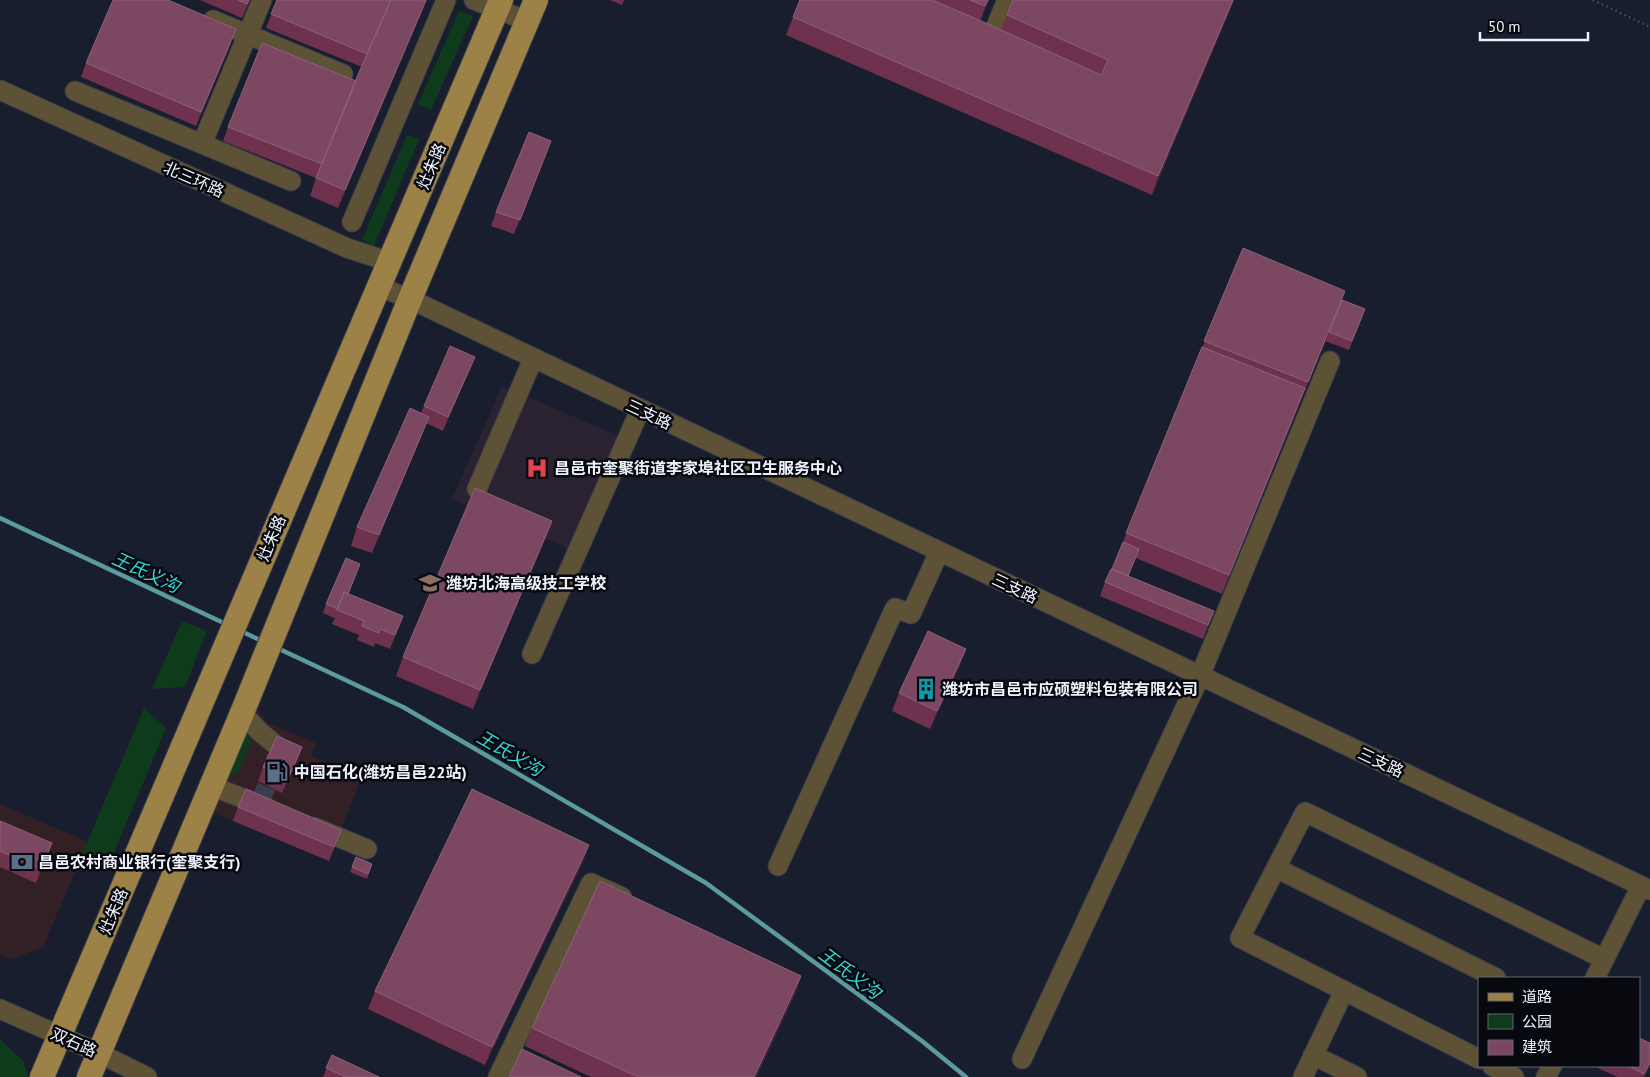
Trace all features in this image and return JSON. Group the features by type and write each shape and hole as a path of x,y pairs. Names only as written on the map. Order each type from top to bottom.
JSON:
{"main road":[{"name":"灶朱路","path":"42,1077 499,4"},
{"name":"灶朱路","path":"90,1077 289,600 410,299 532,10"}],"street":[{"path":"202,144 262,0"},
{"path":"352,222 446,0"},
{"path":"474,0 532,10"},
{"path":"1007,0 991,38 1018,50"},
{"path":"197,14 343,74"},
{"name":"北三环路","path":"0,90 347,248 390,262"},
{"path":"75,91 291,181"},
{"name":"三支路","path":"380,287 410,299 1645,888"},
{"path":"477,489 533,359"},
{"path":"1022,1059 1200,676 1330,361"},
{"path":"532,654 640,410"},
{"path":"778,866 895,608 911,614 939,552"},
{"path":"242,713 259,731 282,750"},
{"path":"211,786 366,849"},
{"path":"1478,1058 1240,938 1304,812 1604,959"},
{"path":"1276,868 1494,977"},
{"path":"498,1077 518,1058 591,883 634,903"},
{"path":"1595,977 1645,888"},
{"path":"1302,1077 1344,991"},
{"name":"双石路","path":"0,1009 99,1053 147,1077"},
{"path":"1313,1055 1357,1077"},
{"path":"1494,1067 1514,1077"}],"path":[{"path":"1593,0 1650,27"}],"shaded area":[{"name":"昌邑市奎聚街道李家埠社区卫生服务中心","path":"502,386 621,437 572,550 452,499"},
{"path":"254,707 270,724 316,743 311,756 362,776 329,861 209,811"},
{"path":"0,804 88,842 43,947 10,960 0,955"}],"green space":[{"path":"459,11 473,16 431,110 418,104"},
{"path":"407,135 419,139 374,246 362,240"},
{"path":"182,621 207,631 185,687 152,689"},
{"path":"144,708 166,728 109,865 81,857"},
{"path":"244,730 252,741 237,774 224,776"},
{"path":"0,1039 24,1062 28,1077 0,1077"}],"building":[{"path":"113,0 168,0 236,29 201,112 86,63"},
{"path":"238,0 249,0 247,4"},
{"path":"277,0 391,0 367,54 271,14"},
{"path":"391,0 426,0 345,190 316,178"},
{"path":"800,0 932,0 1101,75 1108,60 1007,15 1013,0 1233,0 1158,176 793,17"},
{"path":"970,0 988,0 985,6"},
{"path":"262,43 356,81 322,164 228,127"},
{"path":"529,132 551,141 520,220 496,212"},
{"path":"1243,248 1345,291 1308,382 1204,341"},
{"path":"1342,300 1365,309 1352,341 1329,332"},
{"path":"450,346 475,357 448,417 424,406"},
{"path":"1202,347 1305,388 1229,575 1126,533"},
{"path":"410,408 429,417 379,535 357,527"},
{"path":"475,488 552,521 480,690 403,657"},
{"path":"1123,542 1139,549 1128,576 1112,569"},
{"path":"346,558 360,564 348,594 344,592 338,609 326,604"},
{"path":"1111,569 1214,611 1208,625 1105,582"},
{"path":"344,592 403,616 395,635 380,629 379,633 362,626 364,621 337,610"},
{"name":"潍坊市昌邑市应硕塑料包装有限公司","path":"928,631 966,649 937,711 899,693"},
{"path":"277,736 302,747 288,779 263,767"},
{"path":"246,789 341,830 334,847 238,807"},
{"path":"472,789 589,845 492,1047 375,991"},
{"path":"0,821 52,843 41,869 0,851"},
{"path":"356,857 372,864 368,874 352,867"},
{"path":"600,881 801,976 754,1077 638,1077 532,1028"},
{"path":"1640,1038 1650,1043 1650,1063 1644,1074 1630,1067 1640,1067"},
{"path":"522,1049 581,1077 509,1077"},
{"path":"332,1055 379,1077 346,1077 326,1068"}],"waterway":[{"name":"王氏义沟","path":"0,518 228,625"},
{"name":"王氏义沟","path":"239,630 264,642"},
{"name":"王氏义沟","path":"275,647 403,707 706,883 922,1041 966,1077"}],"tunnel":[{"path":"259,804 277,762"}],"place":[{"name":"昌邑市奎聚街道李家埠社区卫生服务中心","path":"537,468"},
{"name":"潍坊北海高级技工学校","path":"430,583"},
{"name":"潍坊市昌邑市应硕塑料包装有限公司","path":"926,689"},
{"name":"中国石化(潍坊昌邑22站)","path":"277,772"},
{"name":"昌邑农村商业银行(奎聚支行)","path":"22,862"}]}
